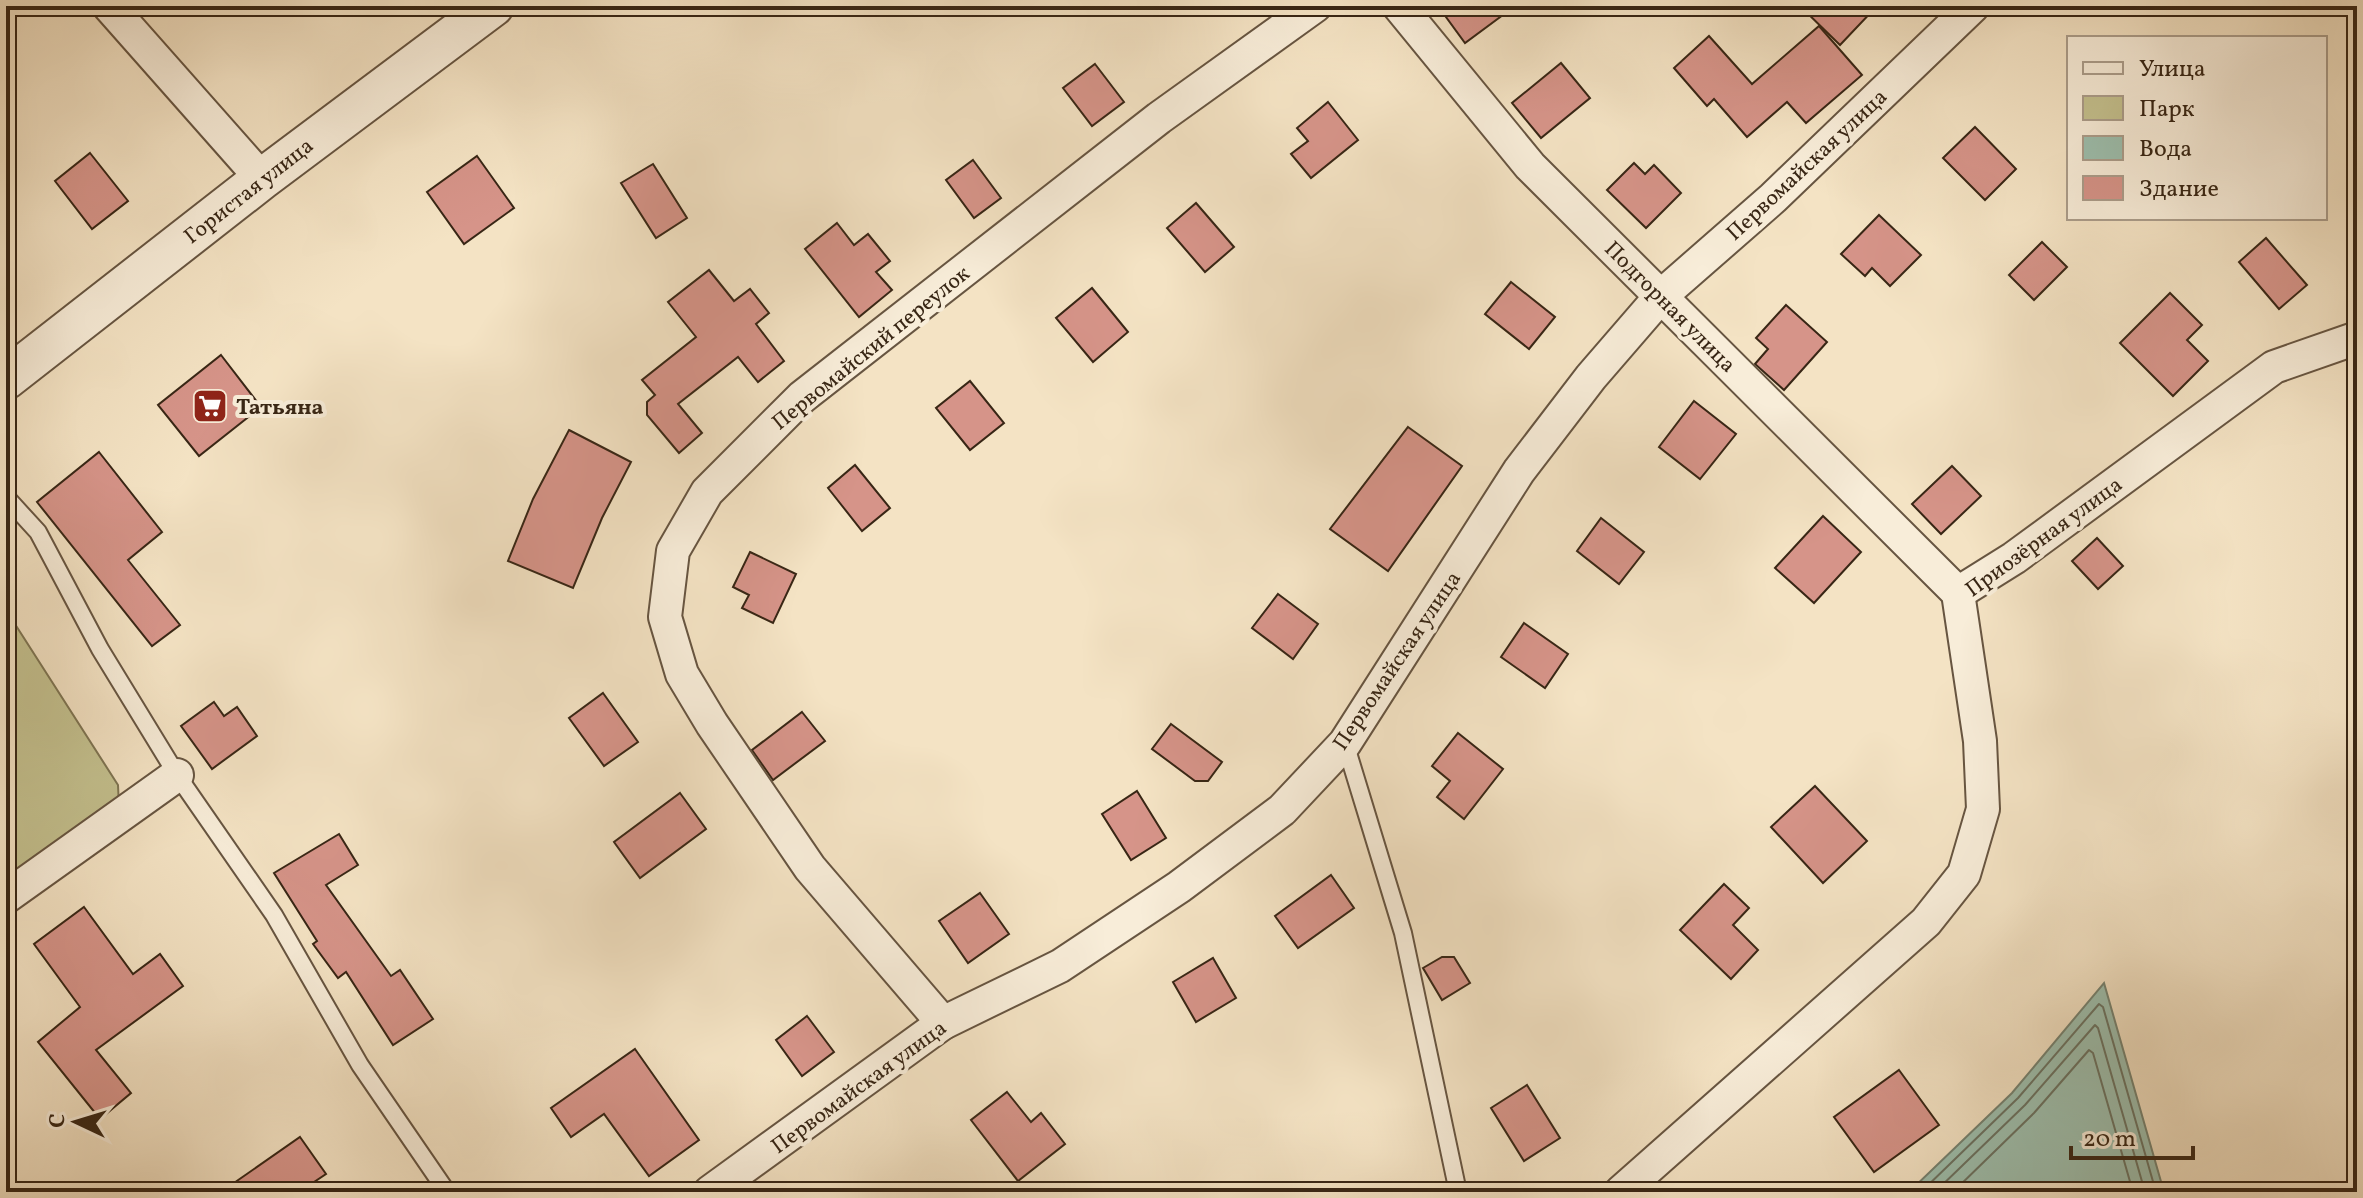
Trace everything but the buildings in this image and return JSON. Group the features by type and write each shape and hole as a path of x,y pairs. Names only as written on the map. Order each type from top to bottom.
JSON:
{"street":[{"path":"109,6 262,179"},
{"name":"Гористая улица","path":"6,379 262,179 493,6"},
{"name":"Первомайский переулок","path":"943,1023 810,868 712,724 682,674 665,617 673,551 707,492 802,397 1159,118 1315,6"},
{"name":"Подгорная улица","path":"1399,6 1530,166 1958,593"},
{"name":"Первомайская улица","path":"710,1192 943,1023 1060,966 1179,887 1282,810 1345,743 1519,471 1591,377 1661,296 1773,198 1973,6"},
{"name":"Приозёрная улица","path":"1621,1192 1926,922 1964,874 1983,809 1980,741 1958,593 2014,558 2274,367 2357,338"},
{"path":"6,897 177,775"}],"lane":[{"path":"6,497 38,532 100,649 177,775 274,915 360,1065 447,1192"},
{"path":"1345,743 1403,933 1458,1192"}],"green space":[{"path":"6,610 118,785 119,807 6,884"}],"water":[{"path":"2104,983 2164,1192 1909,1192 2012,1093"}],"place":[{"name":"Татьяна","path":"210,406"}]}
